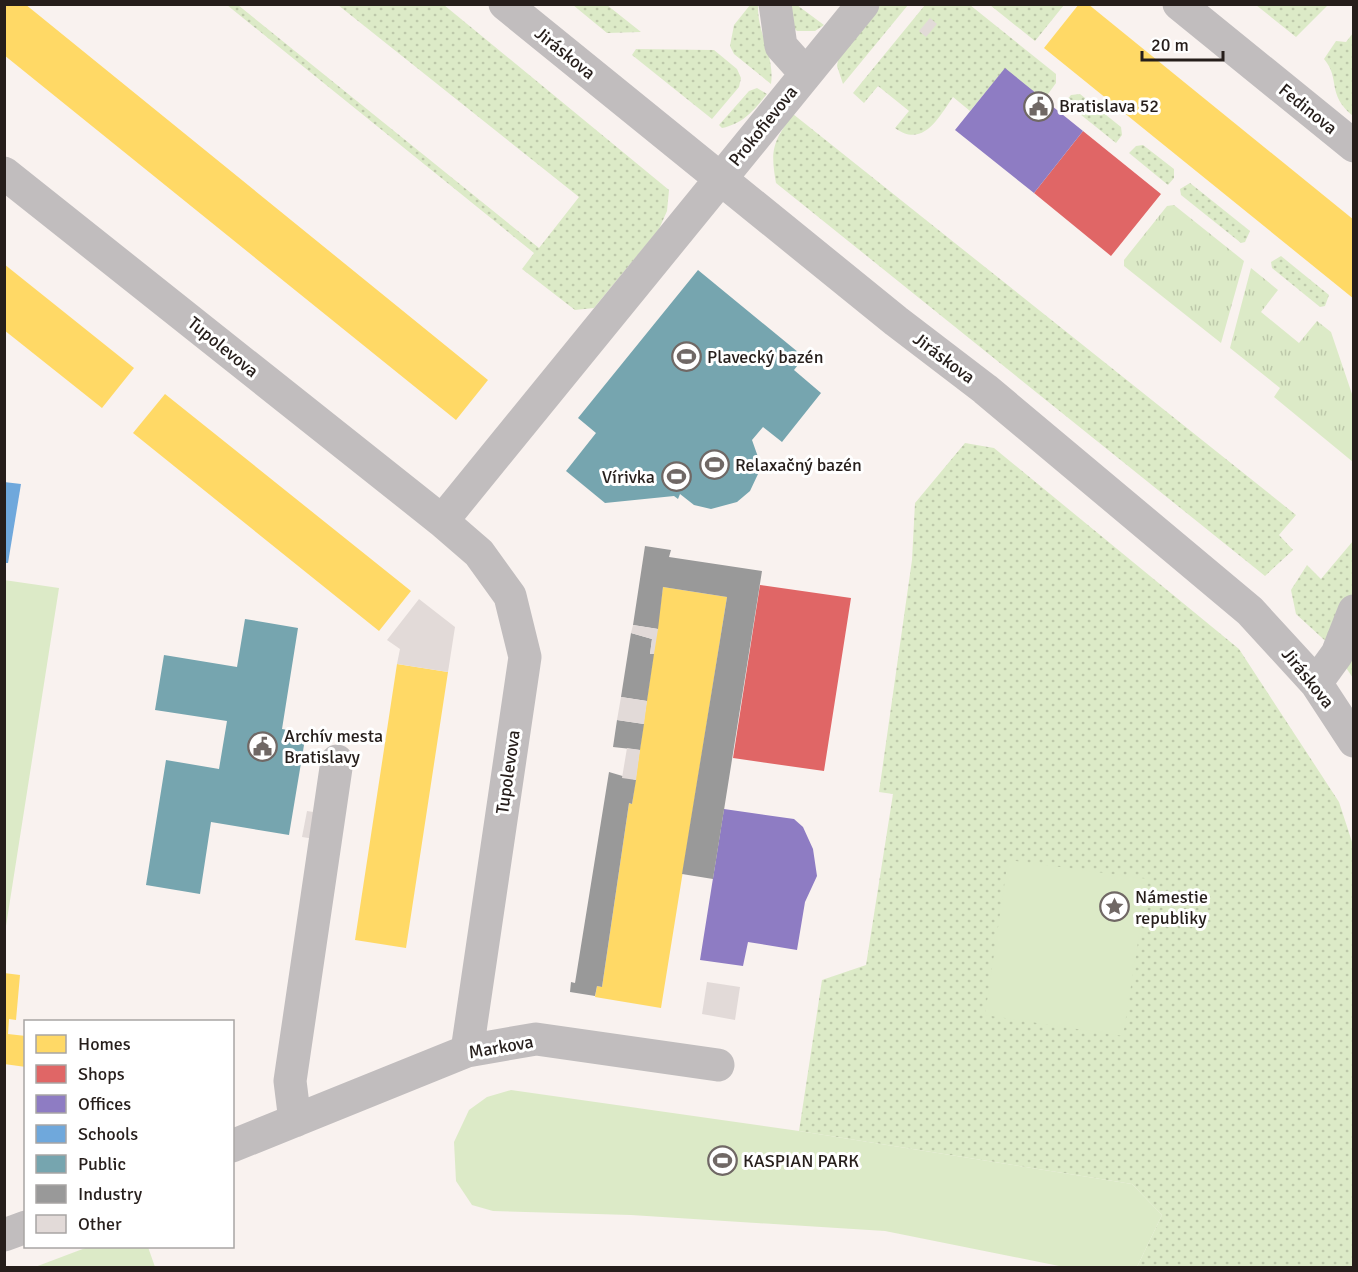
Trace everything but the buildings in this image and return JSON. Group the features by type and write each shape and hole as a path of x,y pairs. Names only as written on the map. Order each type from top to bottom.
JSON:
{"street":[{"name":"Jiráskova","path":"505,4 720,179 986,389 1250,611 1316,683 1353,741"},
{"name":"Prokofievova","path":"775,4 781,46 806,74"},
{"name":"Prokofievova","path":"720,179 862,4"},
{"name":"Fedinova","path":"1179,4 1353,146"},
{"name":"Tupolevova","path":"4,173 442,521 479,553 510,596 525,657 467,1051"},
{"path":"442,521 720,179"},
{"path":"1316,683 1337,654 1353,611"},
{"path":"295,1121 290,1081 337,761"},
{"name":"Markova","path":"234,1145 467,1051 536,1039 718,1065"},
{"path":"4,1235 24,1228"}],"green space":[{"path":"227,5 238,5 539,248 579,197 338,5 444,5 669,190 667,211 659,229 594,308 575,310 522,269 534,253"},
{"path":"573,5 607,5 641,32 607,33"},
{"path":"750,5 758,5 760,25 771,64 771,84 734,54 730,46 734,25"},
{"path":"788,5 797,5 824,25 815,31 797,31 788,22"},
{"path":"877,5 908,5 843,84 837,66 839,54"},
{"path":"925,5 970,5 1056,74 1056,83 1043,101 1005,69 970,111 953,97 929,128 914,135 905,134 895,128 909,111 878,86 864,103 853,93"},
{"path":"990,5 1064,5 1035,41"},
{"path":"1256,5 1328,5 1296,37"},
{"path":"1353,33 1353,116 1339,101 1332,73 1324,59 1336,41 1346,42"},
{"path":"636,49 714,50 737,69 741,78 739,87 712,119 632,55"},
{"path":"757,88 767,94 757,106 742,120 722,128 719,125 749,91"},
{"path":"1080,94 1121,127 1122,135 1116,143 1065,102 1071,95"},
{"path":"793,114 1296,515 1279,535 1293,550 1265,576 776,183 773,154 777,139"},
{"path":"1143,145 1174,169 1174,178 1168,185 1129,153 1136,146"},
{"path":"1190,183 1250,231 1245,242 1241,243 1181,195 1180,189"},
{"path":"1174,205 1244,261 1221,343 1124,266 1124,260 1167,206"},
{"path":"1281,256 1329,295 1325,306 1320,307 1272,268 1271,262"},
{"path":"1251,268 1278,290 1261,312 1299,343 1317,321 1331,332 1353,397 1353,462 1274,397 1280,388 1230,348"},
{"name":"Námestie republiky","path":"965,443 994,448 1239,649 1339,802 1354,848 1353,1267 1137,1267 1162,1215 1132,1184 799,1131 822,980 866,965 893,794 879,792 912,560 915,503"},
{"path":"1353,541 1353,678 1332,647 1296,614 1291,590 1307,565 1321,579"},
{"path":"4,580 59,588 6,926 4,926"},
{"path":"1008,860 1148,879 1123,1036 985,1015"},
{"name":"KASPIAN PARK","path":"511,1090 799,1131 1132,1184 1162,1215 1137,1267 1064,1267 885,1231 631,1215 493,1211 472,1205 456,1181 454,1142 469,1110 487,1097"},
{"path":"85,1248 148,1248 155,1267 35,1267"}],"place":[{"name":"Bratislava 52","path":"1038,106"},
{"name":"Plavecký bazén","path":"686,357"},
{"name":"Relaxačný bazén","path":"714,465"},
{"name":"Vírivka","path":"676,477"},
{"name":"Archív mesta Bratislavy","path":"263,746"},
{"name":"Námestie republiky","path":"1114,907"},
{"name":"KASPIAN PARK","path":"722,1161"}]}
